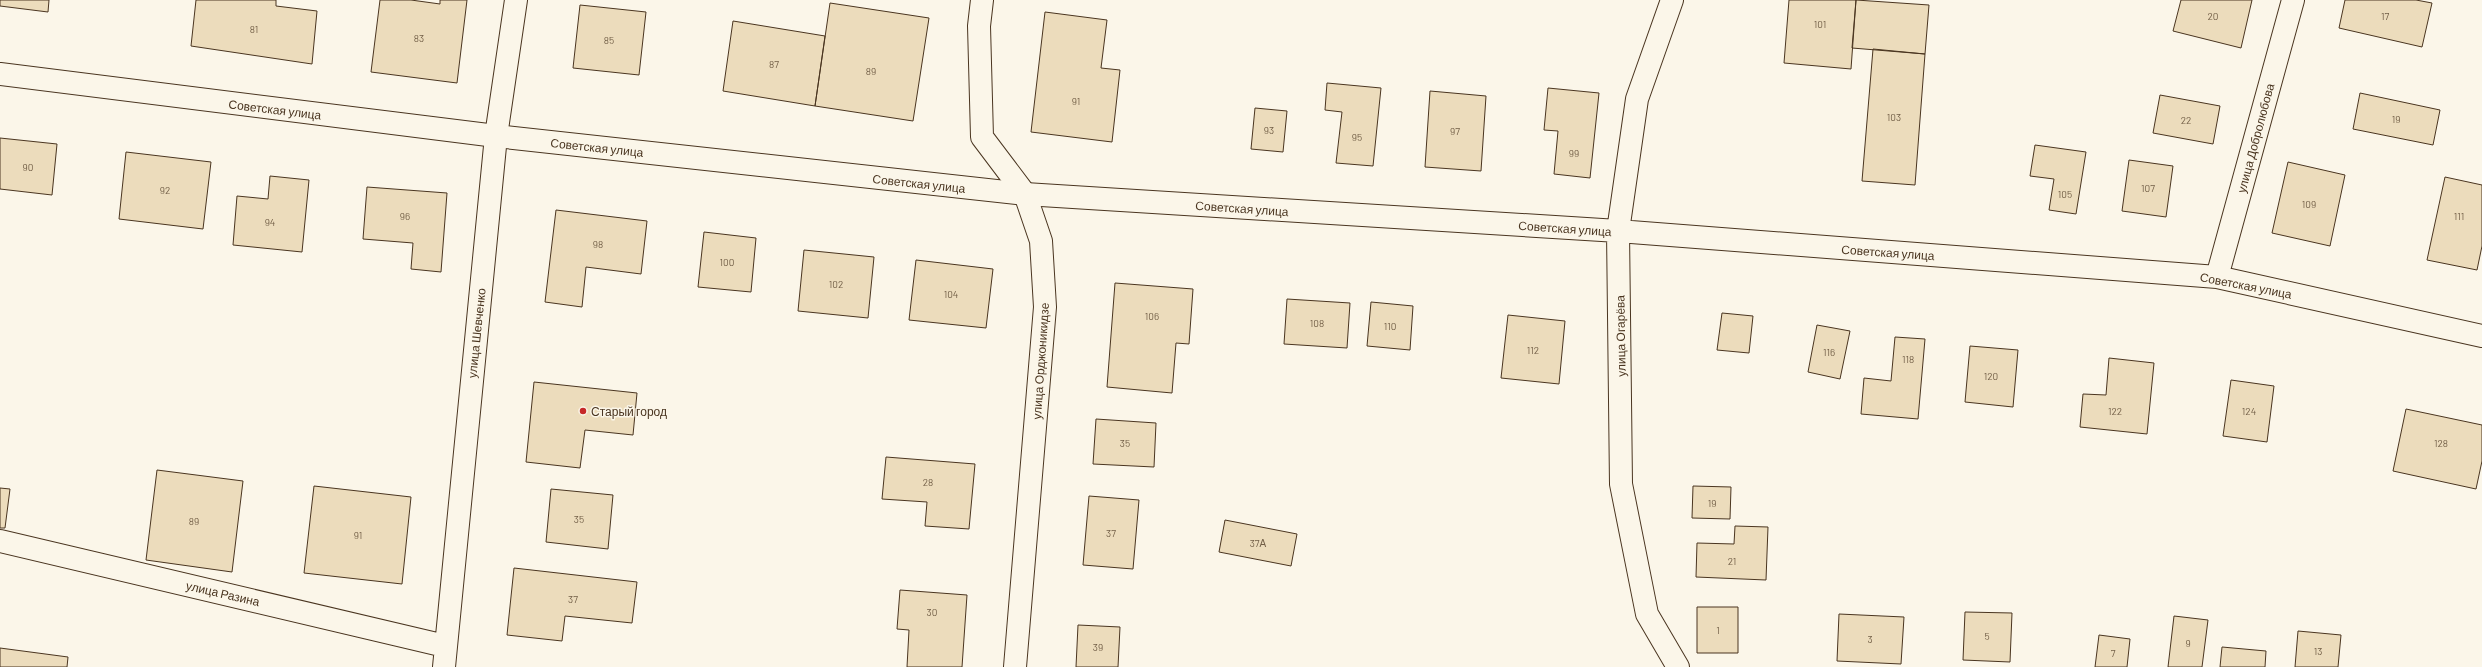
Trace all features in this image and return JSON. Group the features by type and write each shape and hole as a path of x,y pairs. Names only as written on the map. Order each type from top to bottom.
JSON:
{"street":[{"name":"улица Шевченко","path":"444,667 496,136 516,0"},
{"name":"улица Орджоникидзе","path":"982,0 979,26 982,137 1025,194 1041,241 1046,307 1015,667"},
{"name":"улица Огарёва","path":"1672,0 1637,99 1618,231 1621,484 1647,614 1678,667"},
{"name":"улица Добролюбова","path":"2217,277 2293,0"},
{"name":"Советская улица","path":"0,74 496,136 1025,194 1618,231 2217,277 2482,336"},
{"name":"улица Разина","path":"0,541 445,646"}],"building":[{"path":"0,0 49,0 48,12 0,6"},
{"path":"196,0 276,0 276,6 317,11 312,64 191,46"},
{"path":"380,0 411,0 440,4 440,0 467,0 457,83 371,72"},
{"path":"1789,0 1856,0 1851,69 1784,63"},
{"path":"1856,0 1929,5 1925,54 1852,48"},
{"path":"2181,0 2252,0 2241,48 2173,31"},
{"path":"2345,0 2416,0 2432,3 2422,47 2339,28"},
{"path":"830,3 929,18 913,121 815,106"},
{"path":"580,5 646,12 639,75 573,68"},
{"path":"1045,12 1107,20 1101,68 1120,70 1112,142 1031,132"},
{"path":"733,21 825,36 815,106 723,91"},
{"path":"1873,49 1925,54 1915,185 1862,181"},
{"path":"1327,83 1381,88 1373,166 1336,163 1342,112 1325,110"},
{"path":"1548,88 1599,93 1590,178 1554,174 1558,131 1544,130"},
{"path":"1430,91 1486,96 1481,171 1425,167"},
{"path":"2360,93 2440,110 2433,145 2353,129"},
{"path":"2160,95 2220,106 2213,144 2153,133"},
{"path":"1255,108 1287,111 1283,152 1251,149"},
{"path":"0,138 57,144 52,195 0,189"},
{"path":"2035,145 2086,152 2076,214 2049,210 2054,179 2030,176"},
{"path":"126,152 211,162 203,229 119,219"},
{"path":"2129,160 2173,166 2166,217 2122,211"},
{"path":"2288,162 2345,175 2330,246 2272,233"},
{"path":"270,176 309,180 302,252 233,245 237,196 268,199"},
{"path":"2445,177 2482,185 2482,246 2477,270 2427,260"},
{"path":"367,187 447,193 441,272 411,269 413,243 363,239"},
{"path":"556,210 647,221 641,274 586,267 582,307 545,302"},
{"path":"704,232 756,238 751,292 698,287"},
{"path":"804,250 874,257 868,318 798,311"},
{"path":"916,260 993,269 986,328 909,320"},
{"path":"1115,283 1193,289 1189,344 1176,343 1172,393 1107,387"},
{"path":"1287,299 1350,303 1347,348 1284,344"},
{"path":"1371,302 1413,306 1410,350 1367,346"},
{"path":"1722,313 1753,316 1749,353 1717,350"},
{"path":"1508,315 1565,321 1559,384 1501,378"},
{"path":"1817,325 1850,331 1840,379 1808,372"},
{"path":"1895,337 1925,339 1918,419 1861,414 1864,378 1891,381"},
{"path":"1970,346 2018,350 2013,407 1965,402"},
{"path":"2109,358 2154,363 2147,434 2080,427 2083,394 2106,395"},
{"path":"2231,380 2274,386 2267,442 2223,436"},
{"name":"Старый город","path":"534,382 637,393 633,435 585,430 580,468 526,462"},
{"path":"2406,409 2482,425 2482,461 2476,489 2393,471"},
{"path":"1096,419 1156,423 1154,467 1093,464"},
{"path":"886,457 975,464 969,529 925,526 927,502 882,499"},
{"path":"157,470 243,481 232,572 146,560"},
{"path":"314,486 411,497 402,584 304,573"},
{"path":"1693,486 1731,487 1730,519 1692,518"},
{"path":"0,488 10,489 5,528 0,528"},
{"path":"551,489 613,495 608,549 546,542"},
{"path":"1089,496 1139,500 1133,569 1083,565"},
{"path":"1225,520 1297,534 1291,566 1219,552"},
{"path":"1735,526 1768,527 1766,580 1696,577 1697,543 1734,544"},
{"path":"514,568 637,582 632,623 565,616 562,641 507,635"},
{"path":"900,590 967,595 962,667 907,667 909,630 897,629"},
{"path":"1697,607 1738,607 1738,653 1697,653"},
{"path":"1965,612 2012,613 2010,662 1963,660"},
{"path":"1839,614 1904,617 1901,664 1837,661"},
{"path":"2174,616 2208,620 2202,667 2168,667"},
{"path":"1078,625 1120,627 1118,667 1076,667"},
{"path":"2298,631 2341,635 2338,667 2295,667"},
{"path":"2099,635 2130,639 2127,667 2095,667"},
{"path":"2222,647 2266,651 2265,667 2220,667"},
{"path":"0,648 68,657 67,667 0,667"}],"place":[{"name":"Старый город","path":"583,411"}]}
